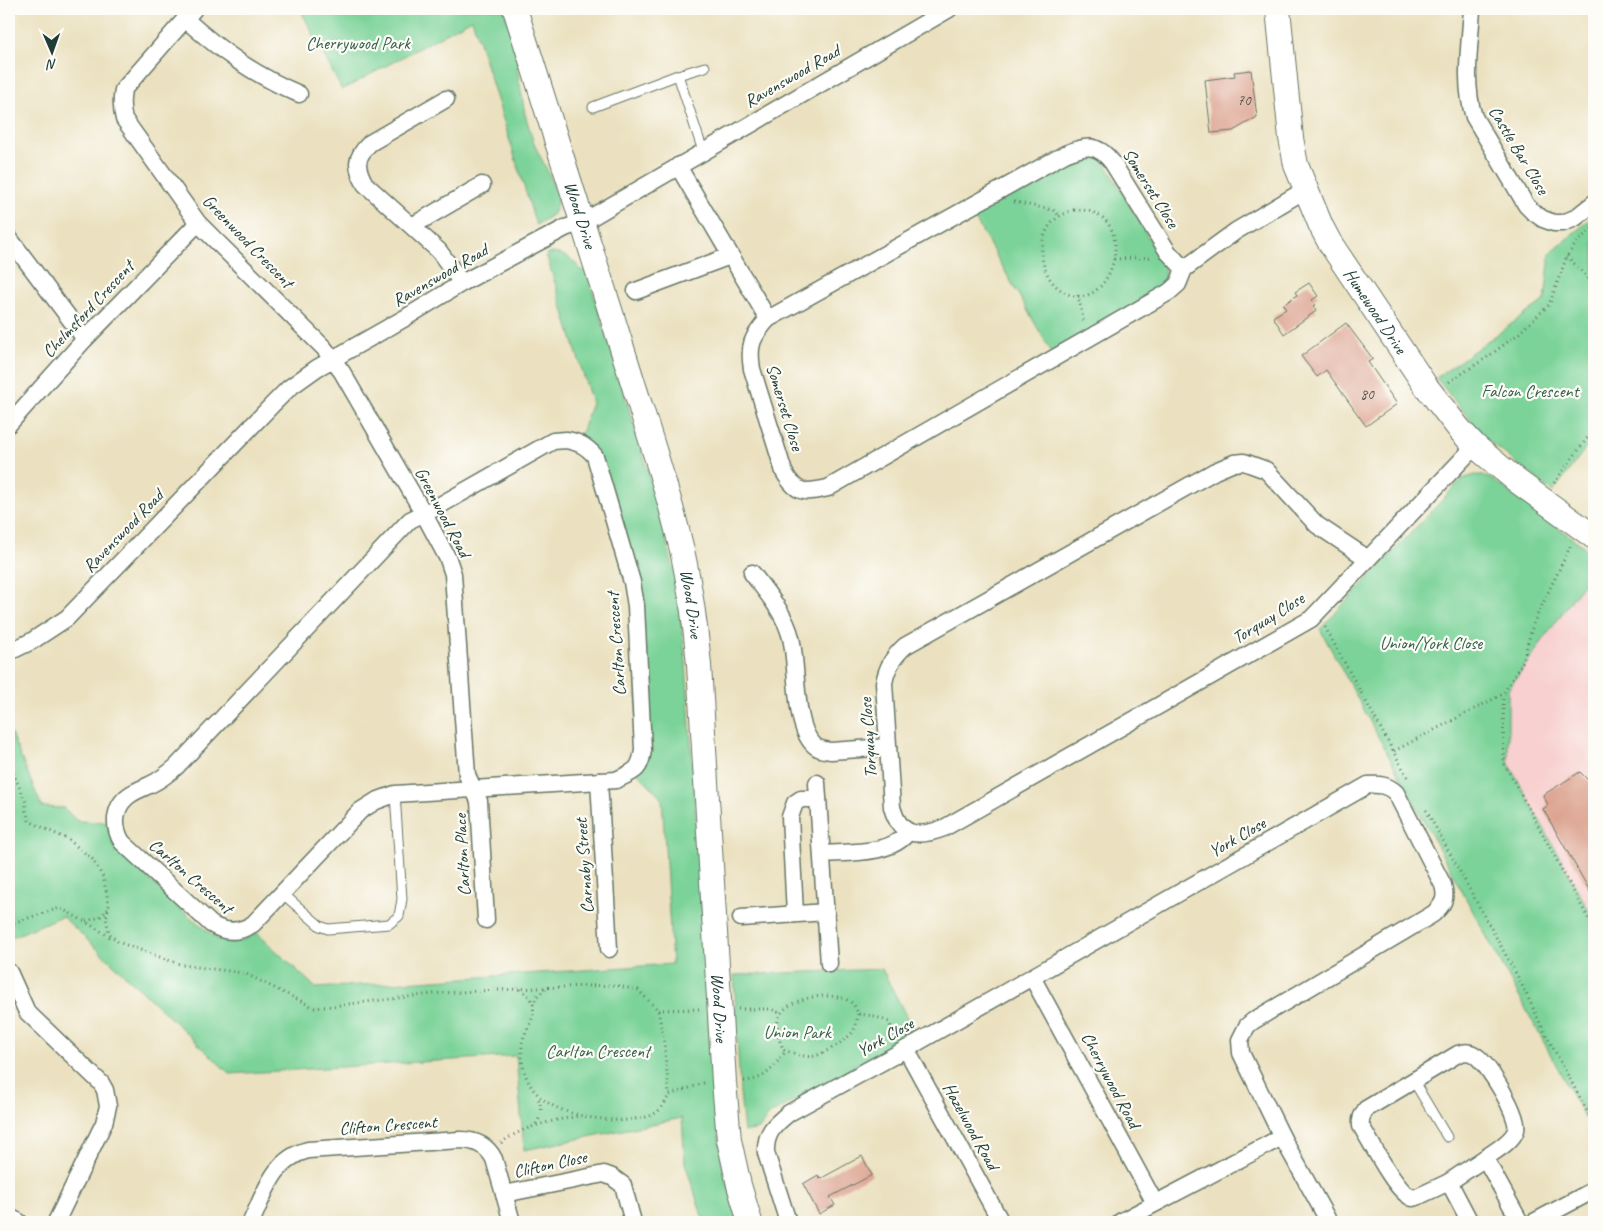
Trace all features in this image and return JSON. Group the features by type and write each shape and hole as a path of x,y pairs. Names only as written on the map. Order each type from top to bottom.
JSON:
{"street":[{"name":"Wood Drive","path":"515,9 679,534 692,605 699,665 724,1089 730,1140 739,1185 750,1222"},
{"name":"Ravenswood Road","path":"9,652 32,642 67,618 289,388 317,368 462,283 565,228 583,222 950,9"},
{"name":"Castle Bar Close","path":"1472,9 1468,83 1469,102 1474,118 1526,205 1542,219 1554,223 1563,223 1575,218 1594,203"},
{"name":"Humewood Drive","path":"1279,11 1291,138 1296,165 1305,190 1330,243 1431,392 1460,430 1475,446 1517,482 1587,532"},
{"path":"190,14 213,44 270,82 299,94"},
{"name":"Greenwood Crescent","path":"190,14 123,90 121,110 124,119 198,222 324,348 332,360"},
{"path":"446,100 370,144 360,153 357,163 359,174 365,184 439,251 462,283"},
{"name":"Somerset Close","path":"1184,269 1168,252 1103,150 1090,147 1079,148 999,191 768,319 755,333 749,354 752,369 784,472 791,486 807,491 828,488 1090,338 1169,292 1178,284 1184,269 1236,231 1305,190"},
{"path":"678,166 768,319"},
{"path":"412,226 482,185"},
{"name":"Chelmsford Crescent","path":"9,424 85,339 198,222"},
{"path":"9,238 85,339"},
{"path":"636,290 730,256"},
{"name":"Greenwood Road","path":"332,360 342,372 424,514 448,559 453,574 467,775 473,789"},
{"name":"Carlton Crescent","path":"566,440 577,442 587,447 594,456 632,582 636,606 643,750 641,762 635,771 616,780 599,781 395,794 376,801 360,811 253,924 246,928 230,931 216,928 122,842 116,827 117,811 127,797 156,782 176,767 410,520 424,514 553,441 566,440"},
{"name":"Torquay Close","path":"1368,558 1317,525 1266,470 1244,462 1234,462 905,646 896,654 891,662 884,683 892,807 899,824 908,832 926,834 944,828 1311,619 1475,446"},
{"path":"752,573 776,606 791,638 799,708 808,739 814,746 823,750 888,747"},
{"name":"Carnaby Street","path":"599,781 609,949"},
{"name":"York Close","path":"788,1222 766,1153 767,1138 774,1125 788,1114 906,1049 1368,785 1386,786 1396,793"},
{"name":"Carlton Place","path":"473,789 479,801 486,920"},
{"path":"795,914 790,816 795,803 817,791 829,964"},
{"path":"1329,1222 1282,1137 1241,1053 1240,1040 1247,1026 1253,1021 1433,914 1442,906 1445,900 1443,885 1396,793"},
{"path":"822,854 881,849 898,842 908,832"},
{"path":"741,918 826,912"},
{"path":"9,972 27,1012 95,1077 107,1097 108,1106 104,1123 56,1222"},
{"name":"Cherrywood Road","path":"1032,977 1155,1203"},
{"name":"Hazelwood Road","path":"906,1049 1001,1222"},
{"path":"1472,1053 1483,1062 1509,1102 1517,1124 1513,1136 1485,1158 1449,1182 1417,1197 1409,1196 1395,1182 1361,1126 1361,1118 1366,1109 1413,1080 1458,1054 1472,1053"},
{"path":"1120,1222 1282,1137"},
{"name":"Clifton Crescent","path":"251,1222 274,1173 287,1158 297,1153 308,1150 460,1140 472,1140 490,1151"},
{"path":"490,1151 512,1222"},
{"path":"1485,1158 1520,1222"},
{"name":"Clifton Close","path":"504,1194 604,1174 612,1177 622,1186 634,1222"},
{"path":"1449,1182 1470,1222"},
{"path":"1534,1222 1594,1190"},
{"path":"9,1216 19,1222"}],"lane":[{"path":"593,108 678,75 705,67"},
{"path":"678,75 703,151"},
{"path":"282,893 320,926 328,928 389,924 395,921 399,916 402,899 395,794"},
{"path":"1413,1080 1446,1137"}],"path":[{"path":"999,191 1008,200 1021,205 1053,210 1060,216"},
{"path":"1074,210 1094,212 1101,217 1114,235 1116,252 1107,280 1102,287 1092,293 1078,296 1069,294 1059,288 1046,274 1043,266 1043,239 1050,225 1060,216 1074,210"},
{"path":"1431,392 1489,356 1517,335 1549,305 1567,256 1578,241 1594,227"},
{"path":"1114,259 1155,256 1168,252"},
{"path":"1567,256 1594,282"},
{"path":"1078,296 1083,320 1090,338"},
{"path":"1542,499 1594,429"},
{"path":"1394,751 1503,694 1523,661 1533,624 1587,532"},
{"path":"1317,612 1414,788"},
{"path":"1503,694 1504,763 1594,929"},
{"path":"9,764 26,802 26,812 29,821 69,840 92,859 103,877 108,908 106,918 109,933 118,942"},
{"path":"1396,793 1409,780"},
{"path":"1423,806 1519,979 1544,1031 1594,1124"},
{"path":"9,924 60,908 118,942 182,964 244,973 316,1008 441,993 614,985 638,990 658,1010 664,1042 669,1095 663,1108 648,1118 616,1121 580,1116 562,1111 538,1097"},
{"path":"85,922 100,917 108,908"},
{"path":"535,1125 542,1107 527,1080 523,1064 522,1044 527,1028 534,1016 534,1005 537,996 547,987"},
{"path":"519,989 528,994 534,1005"},
{"path":"817,996 838,996 853,1004 858,1014 856,1026 851,1034 835,1046 814,1056 799,1055 784,1050 778,1037 778,1019 796,1002 817,996"},
{"path":"734,1008 771,1009 782,1014"},
{"path":"658,1010 706,1009"},
{"path":"858,1014 874,1016 889,1022 893,1032 902,1040 906,1049"},
{"path":"738,1082 757,1080 764,1076 786,1051"},
{"path":"669,1095 708,1083"},
{"path":"490,1151 510,1136 535,1125 580,1116"}],"shaded area":[{"path":"1594,568 1594,920 1508,762 1508,690"}],"green space":[{"name":"Cherrywood Park","path":"300,9 504,9 522,66 517,67 525,114 534,144 549,174 558,199 552,215 536,225 472,19 342,90"},
{"path":"1083,154 1096,156 1106,164 1163,263 1165,278 1158,291 1052,353 972,214 1070,157"},
{"name":"Falcon Crescent","path":"1594,216 1594,437 1553,492 1485,438 1436,378 1545,300 1550,253"},
{"name":"Carlton Crescent","path":"552,253 566,256 582,271 586,270 648,471 675,574 686,663 713,1092 723,1168 738,1222 704,1222 685,1163 682,1118 524,1150 516,1056 230,1074 62,916 10,938 9,936 9,729 42,807 64,808 77,821 106,822 116,848 184,912 219,940 241,941 257,933 316,988 672,964 662,798 636,771 638,606 596,454 578,441 592,403 546,254"},
{"name":"Union/York Close","path":"1483,475 1490,478 1594,554 1594,568 1508,690 1508,762 1594,920 1594,1135 1320,629 1462,479"},
{"name":"Union Park","path":"882,969 915,1033 769,1115 759,1129 744,1132 740,1093 734,975"}],"building":[{"path":"1251,70 1257,117 1233,131 1211,133 1205,80 1235,76 1234,72"},
{"path":"1309,283 1318,296 1312,300 1316,311 1284,334 1273,317 1286,309 1283,305 1297,295 1295,292"},
{"path":"1346,323 1373,359 1368,362 1397,404 1366,426 1326,370 1317,377 1301,356"},
{"path":"1580,772 1594,786 1594,898 1543,809 1548,805 1543,795"},
{"path":"862,1156 872,1175 830,1197 835,1205 819,1214 803,1184 818,1175 820,1179"}]}
